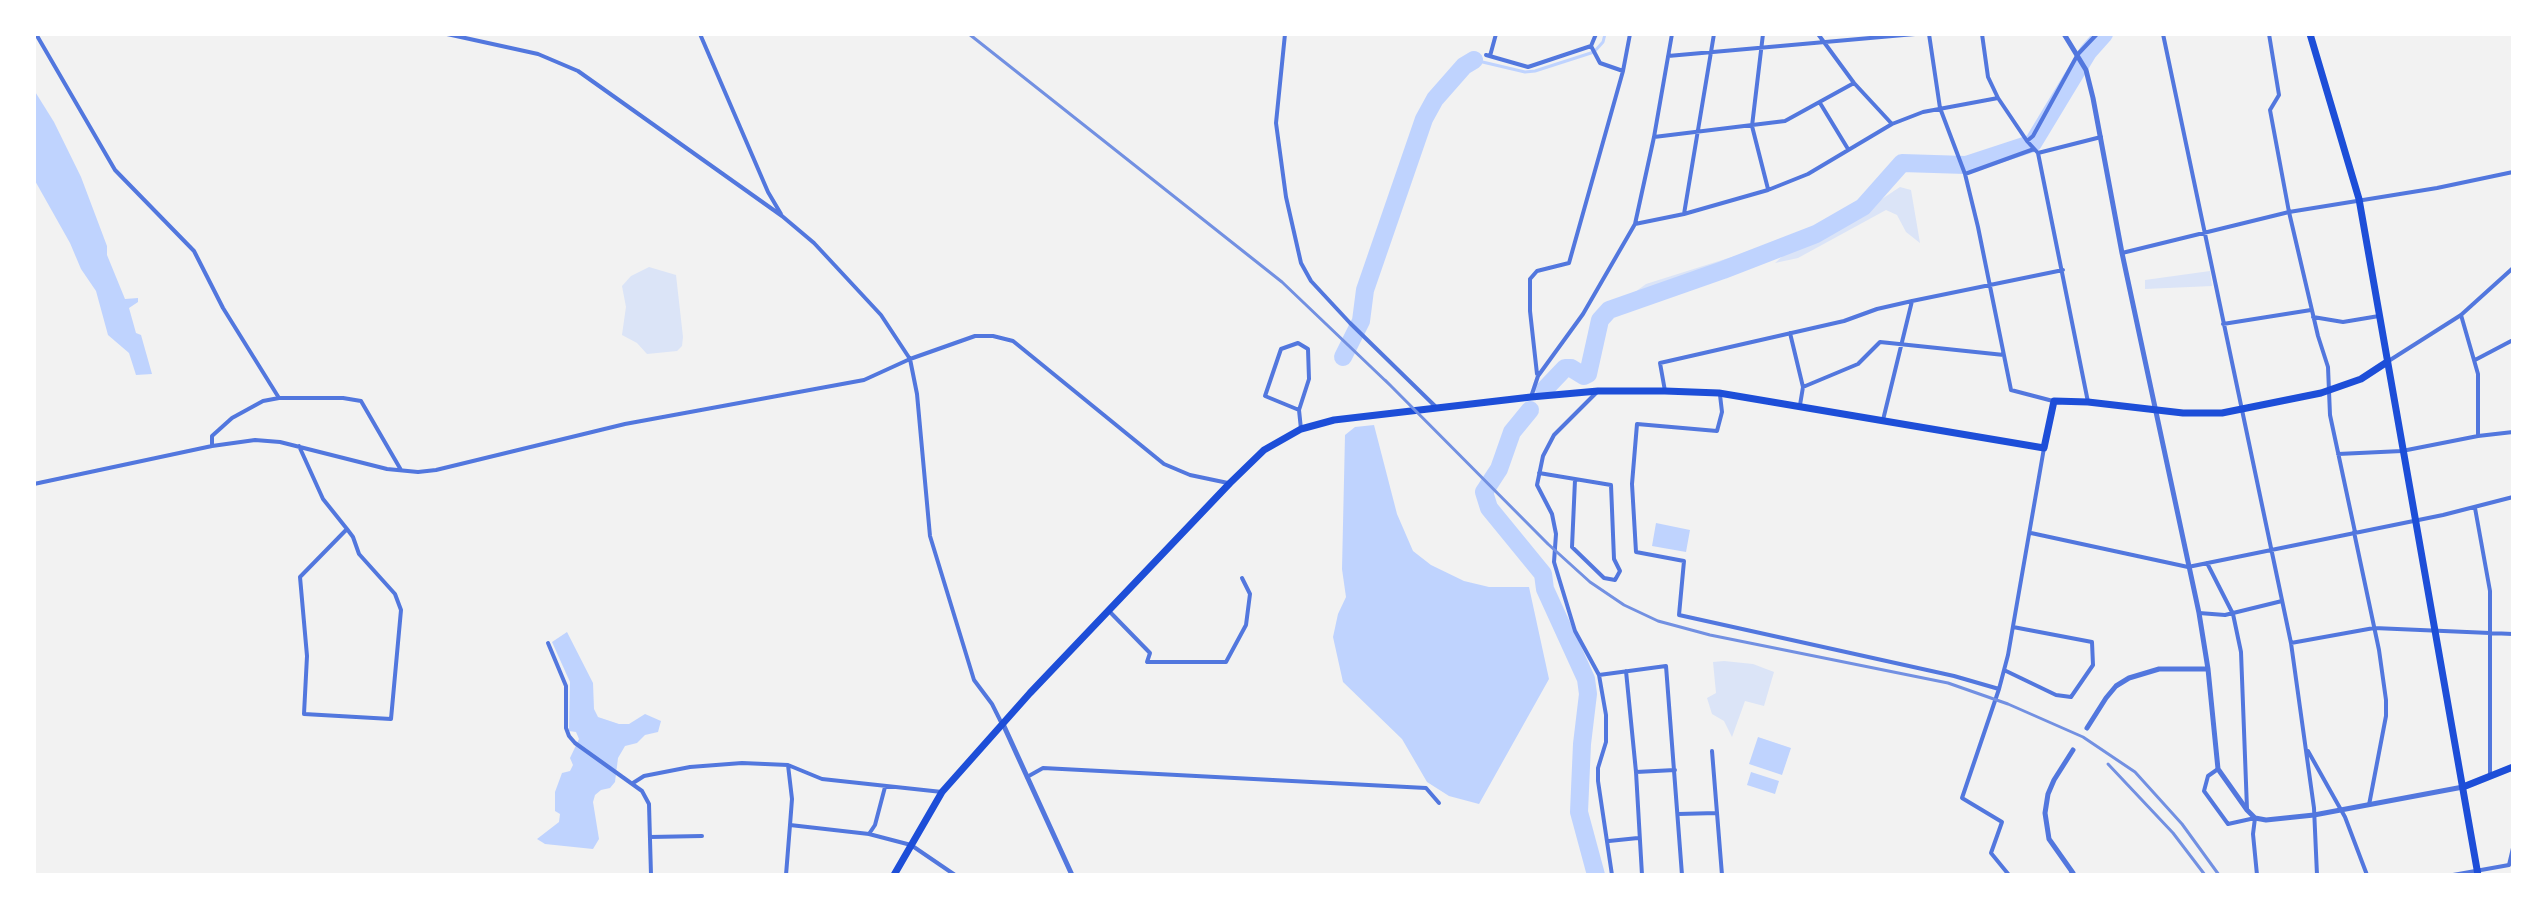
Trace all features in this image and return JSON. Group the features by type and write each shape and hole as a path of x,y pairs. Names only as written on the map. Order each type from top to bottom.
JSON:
{"main road":[{"path":"2310,34 2359,199 2478,874"},
{"path":"894,875 942,792 1003,724 1230,483 1264,450 1301,429 1334,420 1531,397 1598,391 1665,391 1719,393 1800,405 2044,448 2054,401 2222,413 2330,389 2361,379 2387,362"},
{"path":"2463,787 2513,767"}],"street":[{"path":"36,34 115,170 194,251 223,308 279,398"},
{"path":"447,34 538,54 578,71 782,216 814,243 881,315 910,359 917,394 930,536 974,680 1003,724 1072,875"},
{"path":"700,34 768,192 782,216"},
{"path":"1285,34 1276,123 1286,197 1301,263 1311,281 1350,323 1437,408"},
{"path":"1496,34 1488,56 1528,67 1592,49"},
{"path":"1596,34 1592,49 1600,63 1623,71"},
{"path":"1538,376 1530,311 1530,279 1537,271 1569,263 1623,71 1630,34"},
{"path":"1531,397 1538,376 1583,314 1635,224 1672,34"},
{"path":"1684,214 1714,34"},
{"path":"1763,34 1752,126 1768,190"},
{"path":"1818,34 1854,83 1892,124"},
{"path":"1668,56 1915,34"},
{"path":"1929,34 1940,108 1965,174 2011,390 2054,401"},
{"path":"1982,34 1988,77 1998,98 2035,150 2063,270 2088,402"},
{"path":"2064,34 2078,54 2090,84 2154,409 2199,613 2218,769 2255,818"},
{"path":"2027,141 2033,136 2078,54 2097,34"},
{"path":"2163,34 2291,643 2307,750 2317,875"},
{"path":"2269,34 2279,95 2270,110 2311,310 2328,367 2330,415 2385,688 2386,716 2369,806"},
{"path":"1654,137 1785,121 1854,83"},
{"path":"1635,224 1684,214 1768,190 1808,174 1892,124 1923,112 1998,98"},
{"path":"1820,103 1848,149"},
{"path":"1965,174 2035,150 2101,137"},
{"path":"2122,253 2289,212 2513,172"},
{"path":"2387,362 2461,315 2513,268"},
{"path":"1665,391 1660,363 1844,321 1877,309 2063,270"},
{"path":"1883,420 1912,301"},
{"path":"2223,324 2311,310"},
{"path":"2461,315 2475,360 2478,436"},
{"path":"2313,317 2343,322 2379,316"},
{"path":"1790,333 1803,387 1800,405"},
{"path":"34,484 212,446 255,440 299,446 359,463 401,470 436,470 625,424 864,380 910,359 975,336 1013,341 1164,464 1190,475 1230,483"},
{"path":"2475,360 2513,340"},
{"path":"1803,387 1858,364 1880,342 2004,355"},
{"path":"1299,410 1265,396 1281,349 1298,343 1308,349 1309,379 1299,410 1301,429"},
{"path":"1598,391 1554,435 1543,456 1537,485 1552,514 1556,534 1554,562 1575,631 1599,675 1606,715 1606,742 1598,768 1598,781 1612,875"},
{"path":"1719,393 1722,412 1717,431 1637,424 1632,484 1636,552 1684,561 1679,615 1954,676 1999,689"},
{"path":"212,446 212,436 242,411 263,401 279,398 361,401 401,470"},
{"path":"2338,454 2402,451 2513,432"},
{"path":"299,446 323,499 347,529 353,537 359,554 395,594 401,610 391,719 304,714 307,656 300,577 347,529"},
{"path":"2009,875 1991,853 2002,822 1962,798 2004,670 2044,448"},
{"path":"1539,473 1611,485 1614,559 1620,571 1615,580 1604,578 1572,547 1575,480"},
{"path":"2031,533 2188,567 2415,521 2513,497"},
{"path":"2475,508 2490,591 2490,777"},
{"path":"2207,563 2233,614 2241,652 2247,810"},
{"path":"1110,612 1150,653 1147,662 1226,662 1246,625 1250,594 1242,578"},
{"path":"2199,613 2217,616 2233,614 2282,601"},
{"path":"2004,670 2056,695 2071,697 2093,665 2092,642 2013,627"},
{"path":"2291,643 2374,628 2513,634"},
{"path":"548,643 566,686 566,728 575,743 633,783 649,804 651,875"},
{"path":"1599,675 1666,666 1682,875"},
{"path":"2087,728 2116,686 2129,678 2159,669 2208,669"},
{"path":"1626,671 1642,875"},
{"path":"2070,875 2073,873 2049,839 2045,813 2054,780 2073,750"},
{"path":"2307,750 2341,810 2367,875"},
{"path":"1712,751 1722,875"},
{"path":"633,783 644,776 690,767 742,763 788,765 822,779 942,792"},
{"path":"786,875 792,799 788,765"},
{"path":"1027,777 1043,768 1426,788 1439,803"},
{"path":"2218,769 2208,776 2204,791 2228,824 2255,818 2266,820 2314,815 2463,787"},
{"path":"1636,772 1675,770"},
{"path":"869,834 875,825 885,787"},
{"path":"1678,814 1717,813"},
{"path":"2255,818 2253,834 2257,875"},
{"path":"790,825 869,834 911,845 955,875"},
{"path":"650,837 702,836"},
{"path":"1608,841 1638,838"},
{"path":"2453,875 2478,874 2509,865 2513,848"}],"shaded area":[{"path":"1900,187 1911,190 1920,243 1906,232 1897,215 1886,210 1798,258 1775,263 1787,252 1829,234"},
{"path":"1738,255 1709,271 1634,299 1635,292 1646,284"},
{"path":"649,267 676,275 683,337 682,346 677,351 647,354 637,343 622,335 626,307 622,286 631,276"},
{"path":"2210,271 2212,286 2145,289 2145,280"},
{"path":"1713,662 1753,664 1774,672 1764,706 1745,701 1732,737 1724,721 1712,714 1707,698 1716,693"}],"water":[{"path":"34,90 81,177 125,299 138,298 138,302 129,308 136,333 141,335 152,374 136,375 129,353 108,335 96,291 81,269 34,179"},
{"path":"1374,425 1397,514 1413,551 1431,565 1464,581 1489,587 1529,587 1549,679 1479,804 1449,796 1427,782 1402,739 1343,682 1333,637 1346,597 1342,569 1345,435 1355,427"},
{"path":"1656,523 1690,530 1686,552 1652,546"},
{"path":"567,632 593,683 594,709 598,717 629,724 645,714 661,721 658,732 625,746 618,758 615,782 595,795 593,802 599,839 593,849 545,844 537,839 559,822 560,814 555,811 555,792 562,773 570,771 573,765 570,758 579,739 576,732 569,731 570,682 552,642"},
{"path":"1758,737 1791,748 1782,775 1749,764"},
{"path":"1751,772 1779,781 1775,794 1747,785"}],"waterway":[{"path":"1474,60 1525,72 1535,71 1594,52 1603,42 1605,34"},
{"path":"1544,390 1565,368 1584,376 1588,374 1600,320 1609,310 1816,234 1863,207 1902,163 1966,165 2033,143 2088,52 2104,34"},
{"path":"1343,357 1361,321 1365,290 1424,119 1435,99 1464,66 1474,60"},
{"path":"1530,410 1512,432 1499,469 1484,492 1489,508 1543,574 1545,589 1586,679 1588,694 1579,812 1596,875"}],"railway":[{"path":"969,34 1282,282 1392,387"},
{"path":"1385,380 1548,544 1590,582 1624,605 1658,621 1710,635 1948,683 2008,704 2083,737 2135,772 2182,824 2219,875"},
{"path":"2108,764 2173,833 2205,875"}]}
